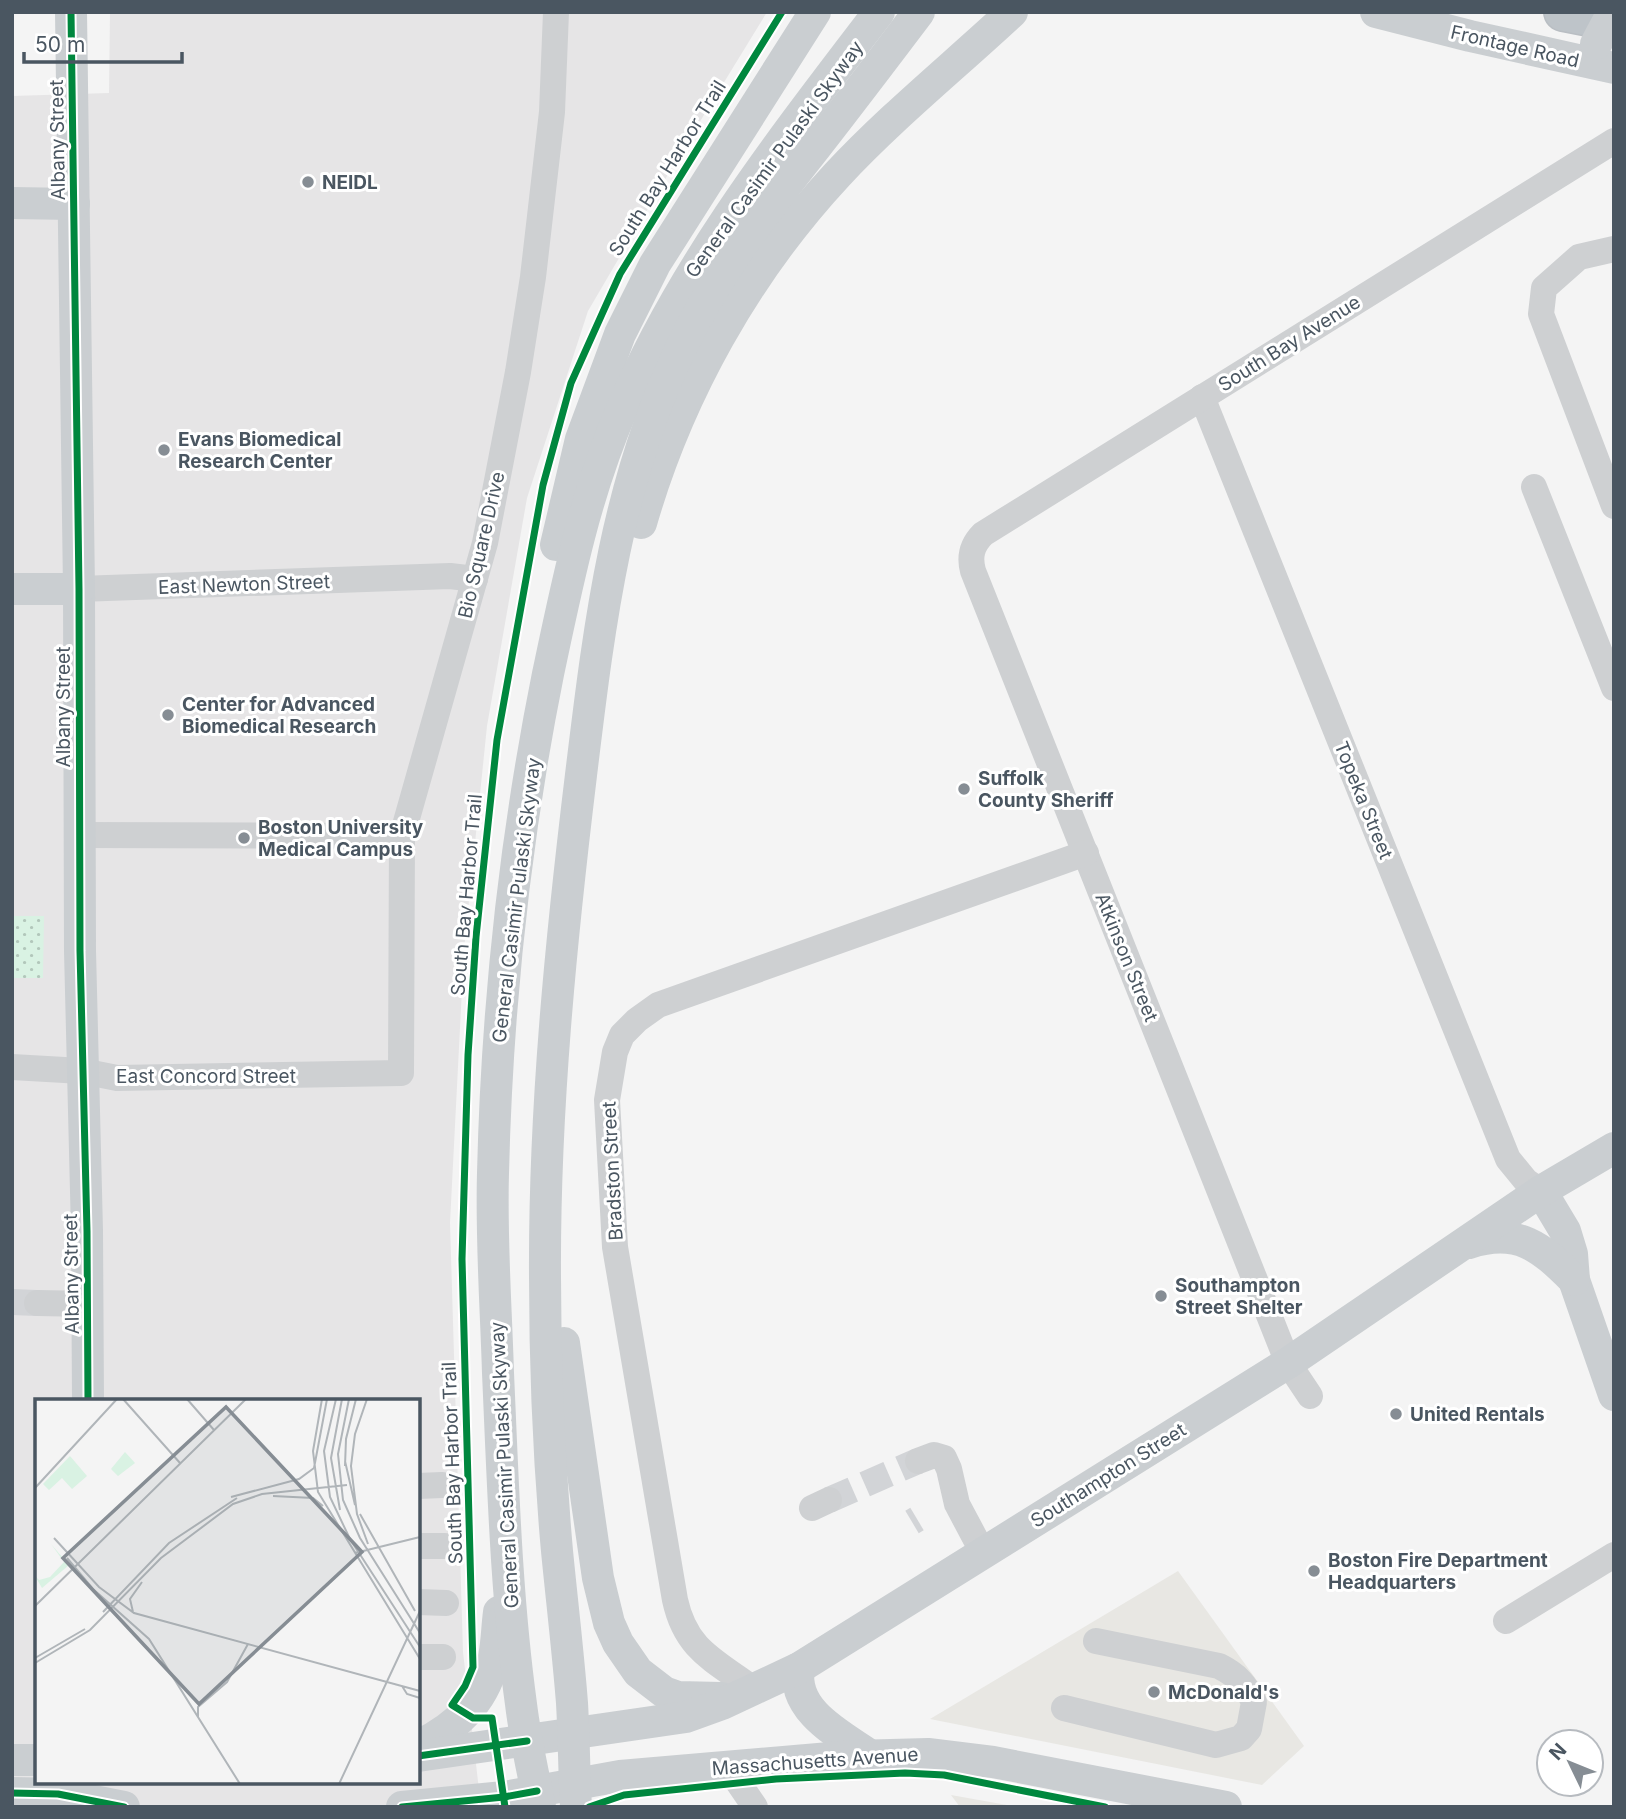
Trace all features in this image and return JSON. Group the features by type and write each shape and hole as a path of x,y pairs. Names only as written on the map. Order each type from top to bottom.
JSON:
{"highway":[{"path":"1563,12 1604,49"}],"main road":[{"name":"Albany Street","path":"71,12 88,1399"},
{"path":"540,715 544,622 557,541 581,439 607,367 620,334 655,264 815,12"},
{"name":"General Casimir Pulaski Skyway","path":"538,1799 520,1695 508,1559 493,1238 493,1175 500,1020 507,944 528,781 540,715 583,519 610,438 634,382 693,270 812,100 879,12"},
{"name":"General Casimir Pulaski Skyway","path":"576,1795 556,1545 547,1368 545,1258 548,1160 564,926 603,611 622,514 636,460 653,413 684,343 721,274 743,243 919,12"},
{"path":"603,611 635,544 653,483 675,425 723,330 758,274 805,211 855,156 1012,12"},
{"name":"Frontage Road","path":"1376,12 1604,49"},
{"path":"1604,49 1613,12"},
{"path":"12,203 74,204"},
{"name":"East Newton Street","path":"12,589 79,589"},
{"name":"Southampton Street","path":"573,1734 686,1717 722,1704 799,1668 1288,1363 1541,1191 1614,1149"},
{"path":"1541,1191 1565,1231 1572,1254 1574,1280 1614,1395"},
{"path":"1458,1247 1486,1238 1507,1236 1541,1251 1574,1280"},
{"path":"545,1258 566,1353 598,1578 609,1623 618,1643 638,1672 664,1692 678,1697 721,1698 752,1688"},
{"path":"420,1745 451,1729 473,1706 487,1681 494,1660 508,1559"},
{"path":"799,1668 798,1687 810,1709 821,1721 871,1756"},
{"path":"420,1756 573,1734"},
{"name":"Massachusetts Avenue","path":"402,1807 576,1795 620,1776 727,1766 928,1754 956,1755 1226,1807"},
{"path":"12,1760 35,1760"},
{"path":"12,1793 51,1793 101,1801"}],"street":[{"name":"Bio Square Drive","path":"401,1073 402,836 485,543 518,372 533,277 552,112 556,12"},
{"name":"South Bay Avenue","path":"972,551 983,534 1614,141"},
{"path":"1614,249 1579,257 1544,288 1541,314 1614,506"},
{"name":"Topeka Street","path":"1202,397 1508,1158 1526,1181 1541,1191"},
{"path":"1534,487 1614,688"},
{"name":"Atkinson Street","path":"972,551 970,562 973,571 1288,1363 1310,1396"},
{"name":"East Newton Street","path":"79,589 450,576 475,579"},
{"path":"79,835 402,836"},
{"name":"Bradston Street","path":"752,1688 704,1653 690,1640 679,1621 615,1247 607,1100 615,1052 622,1035 636,1020 657,1005 1086,853"},
{"name":"East Concord Street","path":"12,1067 82,1071 117,1078 401,1073"},
{"path":"37,1303 88,1304"},
{"path":"918,1461 934,1455 944,1458 957,1504 983,1553"},
{"path":"420,1546 445,1546"},
{"path":"1506,1621 1614,1555"},
{"path":"420,1602 446,1603"},
{"path":"1064,1708 1216,1745 1241,1738 1249,1729 1254,1702 1243,1682 1231,1672 1219,1666 1096,1641"},
{"path":"727,1766 755,1807"}],"shaded area":[{"name":"Boston University Medical Campus","path":"110,12 767,12 588,311 527,498 487,726 464,950 450,1223 463,1652 481,1807 12,1807 12,96 109,93"},
{"path":"1178,1571 1304,1746 1262,1785 930,1719"},
{"path":"951,1795 1018,1807 960,1807"}],"green space":[{"path":"12,916 44,916 43,978 12,978"}],"tunnel":[{"path":"12,1302 37,1303"},
{"path":"829,1500 918,1461"},
{"path":"912,1522 917,1519"}],"cycle path":[{"path":"71,12 79,589 80,951 88,1399"},
{"name":"South Bay Harbor Trail","path":"505,1807 492,1718 473,1718 452,1705 465,1686 473,1667 462,1259 468,1055 476,937 497,740 543,485 571,383 620,274 782,12"},
{"path":"420,1756 527,1741"},
{"path":"589,1807 624,1795 776,1779 905,1773 944,1775 1105,1807"},
{"path":"402,1807 537,1791"},
{"path":"12,1793 58,1794 124,1807"}],"place":[{"name":"NEIDL","path":"308,182"},
{"name":"Evans Biomedical Research Center","path":"164,450"},
{"name":"Center for Advanced Biomedical Research","path":"168,715"},
{"name":"Suffolk County Sheriff","path":"964,789"},
{"name":"Boston University Medical Campus","path":"244,838"},
{"name":"Southampton Street Shelter","path":"1161,1296"},
{"name":"United Rentals","path":"1396,1414"},
{"name":"Boston Fire Department Headquarters","path":"1314,1571"},
{"name":"McDonald's","path":"1154,1692"}]}
